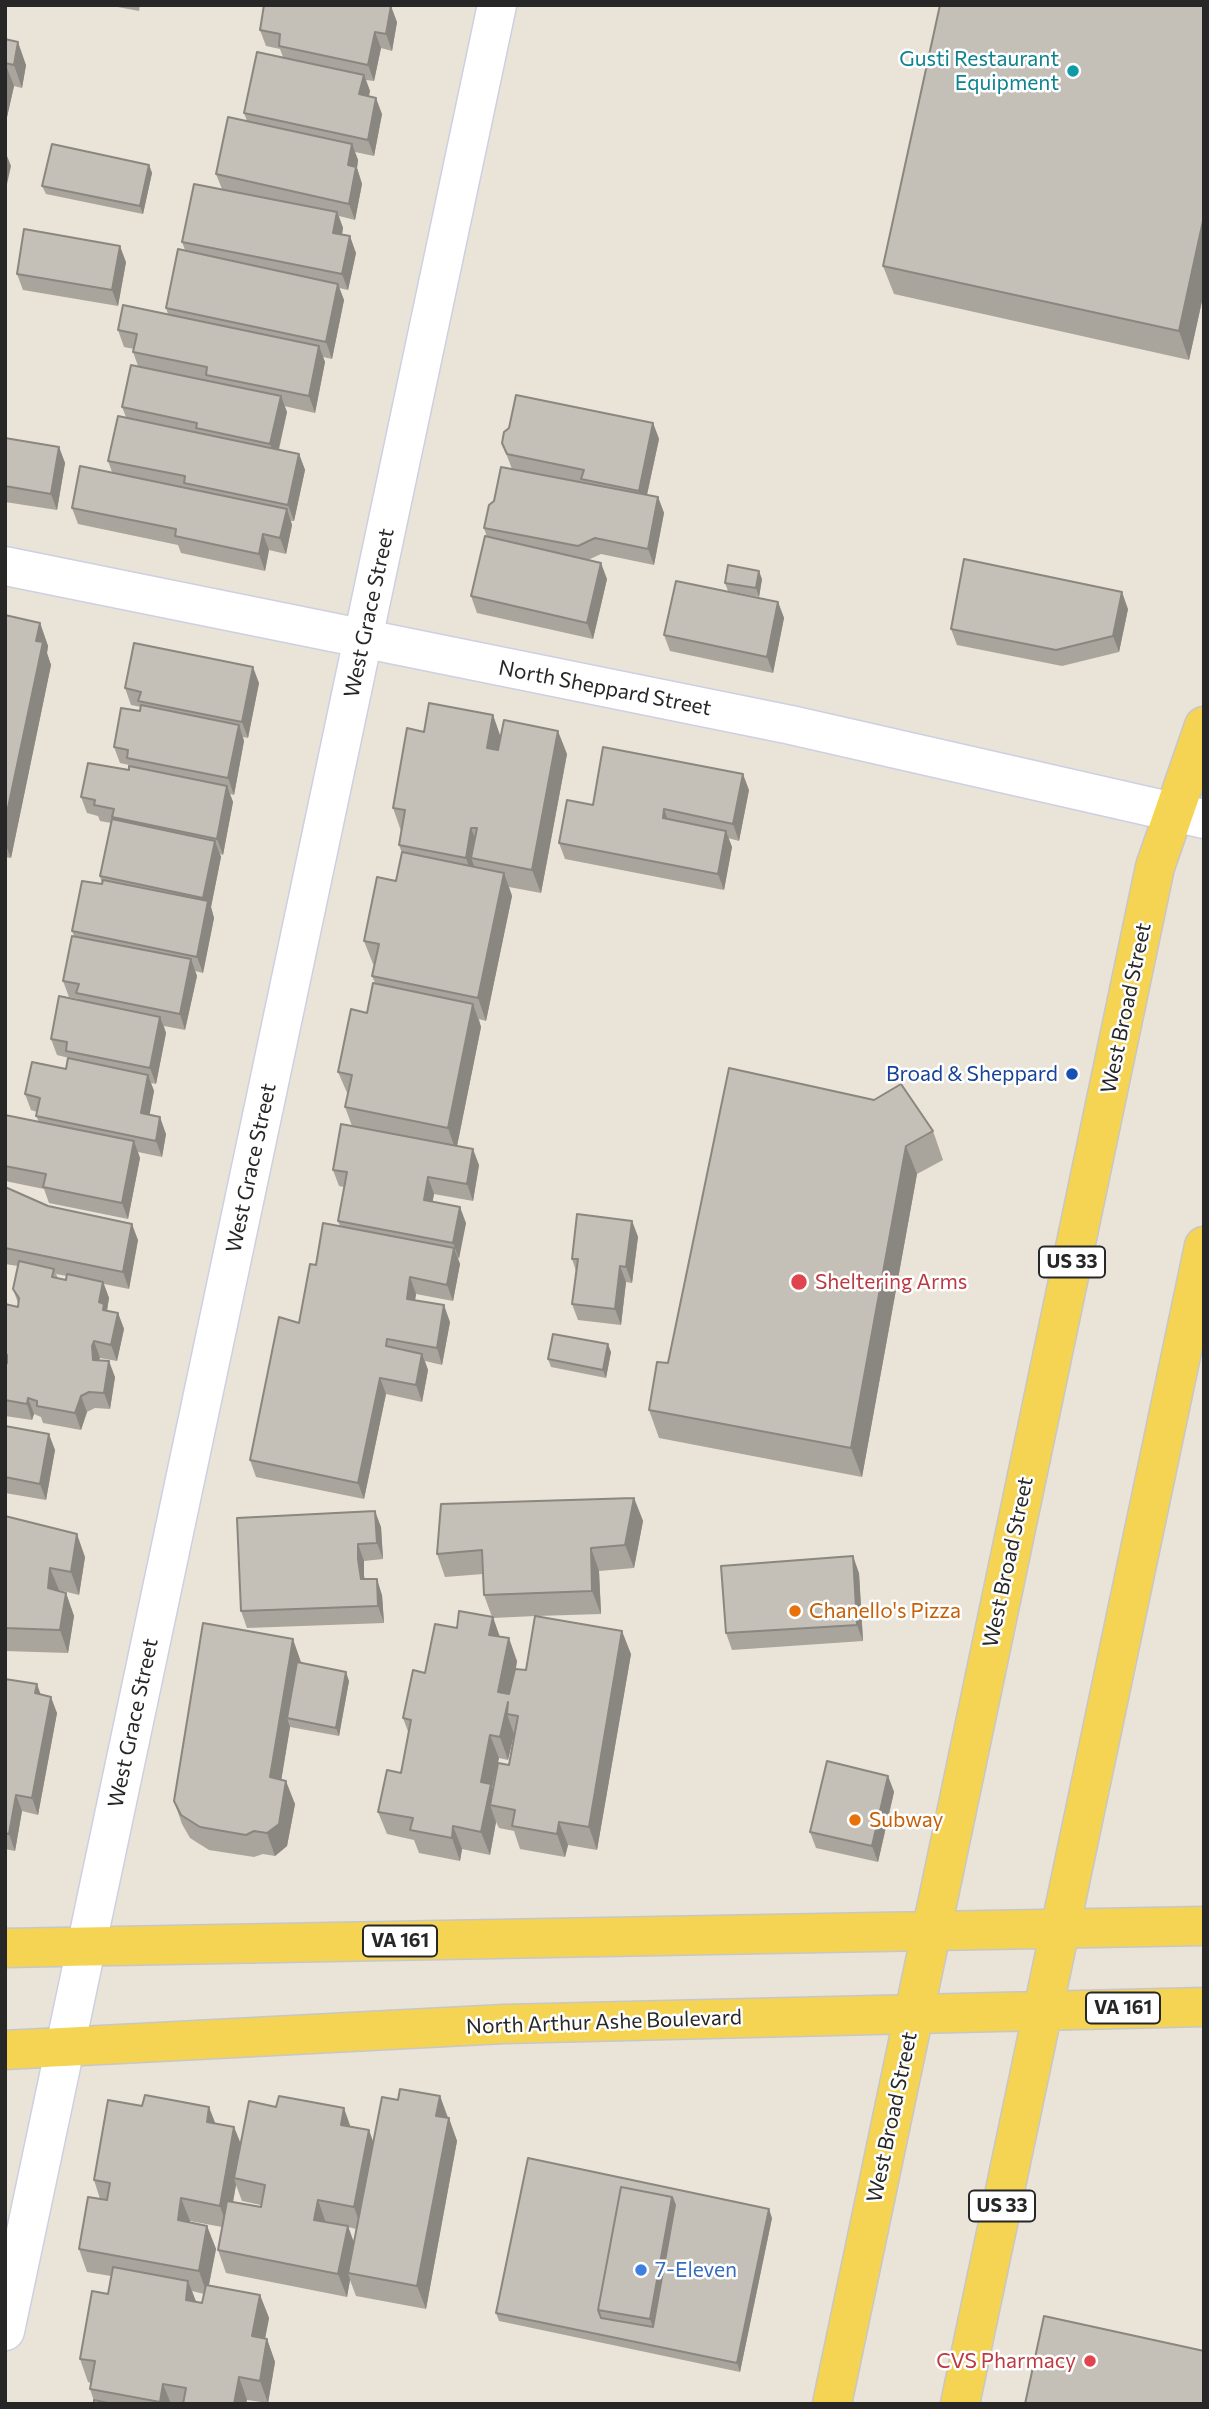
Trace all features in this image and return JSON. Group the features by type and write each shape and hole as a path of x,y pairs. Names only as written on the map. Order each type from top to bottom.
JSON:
{"main road":[{"name":"West Broad Street","path":"832,2404 1155,867 1188,815 1204,726"},
{"name":"US 33","path":"960,2404 1204,1246"},
{"name":"VA 161","path":"5,1948 1204,1926"},
{"name":"North Arthur Ashe Boulevard","path":"5,2050 504,2024 1204,2007"}],"street":[{"name":"West Grace Street","path":"5,2331 497,5"},
{"name":"North Sheppard Street","path":"5,566 791,725 1188,815"}],"building":[{"path":"264,5 391,6 386,34 375,32 368,65 279,46 280,34 260,30"},
{"path":"940,5 1204,5 1204,216 1179,331 883,266"},
{"path":"5,39 18,42 14,65 5,63"},
{"path":"257,52 364,75 359,94 376,98 368,140 244,113"},
{"path":"228,117 352,144 348,165 356,167 349,204 216,174"},
{"path":"52,144 149,165 140,206 42,186"},
{"path":"194,184 337,212 333,233 350,236 342,274 182,242"},
{"path":"24,229 120,246 112,290 17,274"},
{"path":"178,249 338,284 326,342 166,308"},
{"path":"123,305 319,346 309,396 206,375 207,367 133,352 137,334 118,330"},
{"path":"131,365 281,396 270,444 196,428 197,423 122,407"},
{"path":"516,395 653,423 639,491 581,479 584,470 507,454 502,443 504,432 509,428"},
{"path":"118,416 299,454 288,505 184,483 185,476 108,461"},
{"path":"5,438 59,447 51,494 5,486"},
{"path":"80,466 287,509 280,538 263,534 259,554 175,536 176,529 72,508"},
{"path":"501,467 658,497 648,549 595,538 578,546 484,528 489,505 494,501"},
{"path":"485,536 601,563 587,623 471,596"},
{"path":"964,559 1122,592 1113,636 1056,650 951,629"},
{"path":"728,565 759,571 756,588 725,583"},
{"path":"676,581 778,602 767,657 664,635"},
{"path":"5,615 40,623 36,641 43,642 5,822"},
{"path":"134,643 253,667 242,722 138,701 141,692 125,688"},
{"path":"429,703 493,715 487,748 498,750 504,720 558,731 532,870 471,858 477,828 471,828 466,858 399,845 405,810 393,808 407,728 424,732"},
{"path":"141,705 239,725 228,778 127,758 128,750 114,747 121,708 140,711"},
{"path":"603,747 743,774 733,824 664,809 663,818 726,831 718,874 559,843 567,800 593,805"},
{"path":"88,763 129,770 129,766 227,786 217,839 112,817 114,809 94,805 95,800 81,797"},
{"path":"112,819 215,841 203,898 100,876"},
{"path":"402,852 504,873 478,998 372,976 379,944 364,941 377,877 396,881"},
{"path":"103,880 208,901 197,957 72,931 82,881 102,884"},
{"path":"72,936 191,959 180,1014 76,993 79,984 63,981"},
{"path":"373,983 473,1004 448,1128 345,1107 352,1075 338,1072 351,1009 367,1013"},
{"path":"59,996 160,1017 150,1068 66,1051 67,1042 51,1039"},
{"path":"68,1058 148,1075 141,1113 160,1117 156,1141 36,1116 40,1098 25,1094 32,1062 66,1069"},
{"name":"Sheltering Arms","path":"729,1068 874,1100 901,1084 933,1131 906,1146 851,1448 649,1410 657,1362 668,1363"},
{"path":"5,1115 134,1141 122,1203 43,1187 46,1174 5,1166"},
{"path":"341,1124 473,1149 467,1184 428,1177 424,1200 460,1207 453,1243 338,1221 347,1172 333,1170"},
{"path":"5,1187 48,1206 132,1224 123,1272 5,1248"},
{"path":"577,1214 632,1221 626,1267 620,1266 615,1309 572,1304 578,1259 572,1259"},
{"path":"323,1223 454,1248 447,1285 410,1277 407,1299 444,1305 437,1348 387,1339 386,1346 422,1354 416,1385 380,1378 358,1483 250,1460 279,1317 299,1323 310,1264 316,1265"},
{"path":"19,1261 54,1269 52,1277 66,1280 67,1274 103,1282 99,1302 104,1304 103,1310 118,1313 111,1345 94,1341 92,1346 93,1360 109,1361 104,1393 89,1392 81,1396 75,1413 37,1406 37,1401 28,1398 27,1404 5,1400 5,1304 18,1307 19,1298 13,1289"},
{"path":"553,1334 608,1344 603,1370 548,1359"},
{"path":"5,1426 49,1434 40,1484 5,1477"},
{"path":"634,1498 625,1545 591,1548 592,1591 484,1595 482,1550 437,1554 441,1504"},
{"path":"375,1511 377,1543 358,1544 358,1559 361,1579 377,1579 378,1606 241,1611 237,1518"},
{"path":"5,1516 77,1534 71,1572 50,1568 48,1588 66,1593 60,1630 5,1628"},
{"name":"Chanello's Pizza","path":"853,1556 857,1625 726,1633 721,1566"},
{"path":"459,1611 493,1617 489,1635 509,1638 498,1692 509,1694 515,1669 526,1670 535,1616 622,1631 589,1827 559,1822 557,1834 512,1826 515,1810 490,1805 498,1763 509,1765 518,1716 507,1714 508,1702 500,1737 490,1735 481,1782 491,1784 481,1832 453,1826 452,1838 410,1830 413,1818 378,1812 387,1770 401,1773 411,1720 403,1718 413,1670 425,1673 435,1624 457,1628"},
{"path":"203,1623 293,1639 270,1777 286,1781 279,1824 267,1833 254,1831 246,1835 200,1827 181,1815 174,1801"},
{"path":"297,1662 346,1672 336,1728 287,1718"},
{"path":"5,1679 37,1684 35,1693 51,1697 32,1798 16,1795 9,1834 5,1833"},
{"name":"Subway","path":"827,1761 888,1776 872,1846 810,1832"},
{"path":"400,2089 440,2096 436,2116 449,2118 417,2286 348,2273 382,2097 398,2100"},
{"path":"145,2095 209,2107 207,2122 234,2127 220,2206 181,2198 178,2220 207,2226 199,2271 79,2249 88,2197 107,2200 110,2183 94,2180 108,2100 142,2106"},
{"path":"279,2096 344,2108 341,2125 369,2130 354,2207 318,2200 314,2220 348,2226 338,2274 218,2250 227,2201 261,2207 265,2185 234,2178 249,2101 276,2107"},
{"path":"528,2158 769,2209 737,2363 496,2313","holes":["621,2187 672,2197 675,2205 653,2327 601,2318 598,2310"]},
{"name":"7-Eleven","path":"621,2187 672,2197 650,2319 598,2310"},
{"path":"113,2267 188,2281 186,2300 202,2303 206,2285 260,2295 252,2336 267,2339 260,2381 239,2377 234,2404 183,2404 186,2388 163,2384 160,2402 90,2389 95,2361 80,2359 92,2291 108,2294"},
{"path":"1044,2316 1204,2351 1204,2404 1025,2404"},
{"path":"94,2400 113,2404 94,2404"}],"place":[{"name":"Gusti Restaurant Equipment","path":"1073,71"},
{"name":"Broad & Sheppard","path":"1072,1074"},
{"name":"Sheltering Arms","path":"799,1282"},
{"name":"Chanello's Pizza","path":"795,1611"},
{"name":"Subway","path":"855,1820"},
{"name":"7-Eleven","path":"641,2270"},
{"name":"CVS Pharmacy","path":"1090,2361"}]}
